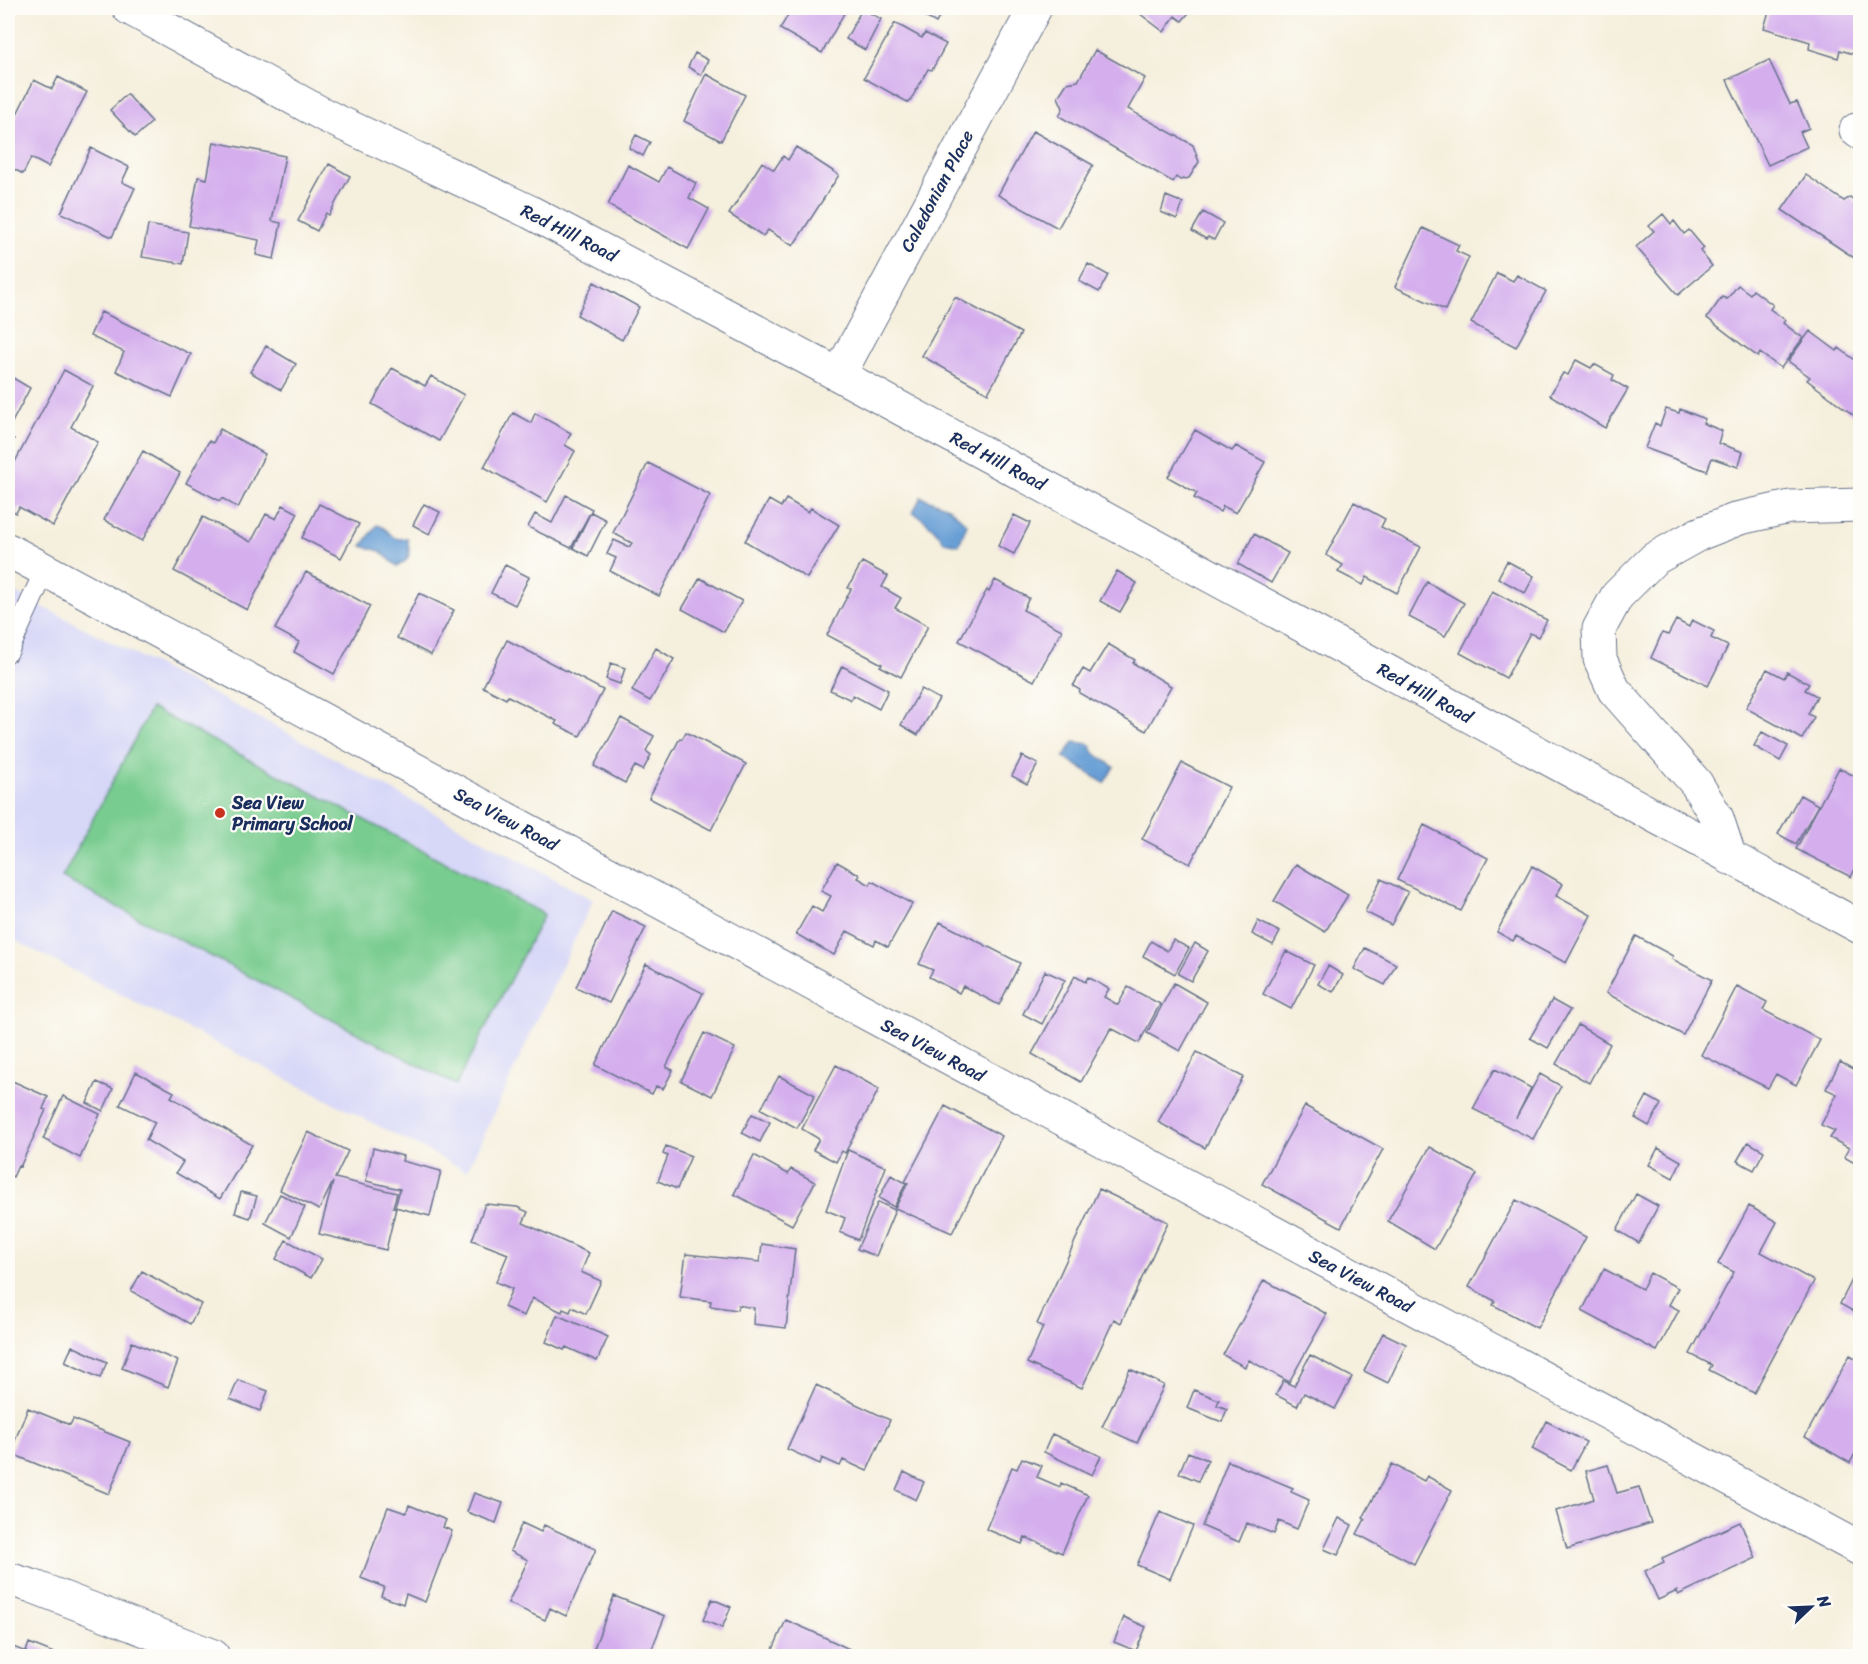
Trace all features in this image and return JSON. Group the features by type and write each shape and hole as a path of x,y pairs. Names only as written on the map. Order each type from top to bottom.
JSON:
{"street":[{"name":"Red Hill Road","path":"129,8 326,116 530,212 839,375 1860,927"},
{"name":"Caledonian Place","path":"839,375 1032,9"},
{"path":"1730,858 1717,818 1696,783 1614,690 1600,659 1599,629 1617,596 1654,559 1699,534 1740,518 1790,507 1860,505"},
{"name":"Sea View Road","path":"8,550 1860,1549"},
{"path":"8,1579 32,1586 213,1656"}],"lane":[{"path":"8,652 45,570"}],"shaded area":[{"name":"Sea View Primary School","path":"8,589 273,725 593,900 467,1171 8,937"}],"green space":[{"path":"151,708 544,914 456,1085 62,878"}],"water":[{"path":"921,497 948,507 967,524 959,545 944,542 930,525 913,512"},
{"path":"377,525 386,529 393,537 407,538 409,555 402,564 397,566 380,551 362,546"},
{"path":"1074,742 1089,744 1094,753 1114,767 1104,783 1064,757"}],"building":[{"path":"792,8 847,8 822,53 780,29"},
{"path":"909,8 944,8 936,23"},
{"path":"1136,8 1193,8 1182,21 1175,16 1164,32 1135,10"},
{"path":"1770,8 1860,8 1860,45 1857,55 1840,50 1838,58 1809,49 1810,42 1764,28"},
{"path":"862,9 881,19 865,50 846,39"},
{"path":"895,23 922,38 925,33 946,44 932,70 928,69 909,103 864,78"},
{"path":"1095,50 1145,78 1128,109 1193,145 1199,162 1189,178 1180,180 1176,177 1173,182 1059,116 1063,108 1058,97 1067,83 1078,81"},
{"path":"695,53 708,60 701,75 688,67"},
{"path":"1769,60 1790,104 1797,102 1809,128 1800,132 1807,147 1768,165 1727,80"},
{"path":"706,74 745,95 721,141 684,121"},
{"path":"58,77 87,92 48,167 31,158 23,174 8,166 8,132 34,80 52,89"},
{"path":"127,94 152,122 135,137 110,110"},
{"path":"1033,131 1093,165 1058,228 998,195"},
{"path":"636,135 650,142 643,156 629,148"},
{"path":"214,142 285,156 272,221 281,223 274,259 256,255 259,240 189,226 198,177 207,179"},
{"path":"796,147 839,175 793,246 768,230 763,236 729,214 762,162 774,170 783,156 788,160"},
{"path":"91,148 129,167 122,182 135,188 112,237 61,213"},
{"path":"329,164 350,176 329,215 326,213 317,231 298,221"},
{"path":"628,165 659,182 667,167 696,183 689,198 709,209 688,249 608,205"},
{"path":"1806,175 1844,201 1850,197 1860,205 1859,261 1782,210"},
{"path":"1166,196 1183,203 1177,219 1161,212"},
{"path":"1203,212 1223,223 1214,240 1208,237 1206,239 1192,231"},
{"path":"1663,214 1671,224 1674,221 1684,234 1689,230 1704,248 1700,251 1712,266 1678,295 1636,247 1654,231 1649,226"},
{"path":"148,225 188,232 183,264 142,257"},
{"path":"1423,228 1459,245 1456,251 1469,257 1445,310 1395,287"},
{"path":"1088,264 1108,275 1099,292 1079,281"},
{"path":"1497,273 1513,281 1517,275 1546,291 1516,347 1471,323"},
{"path":"594,282 639,307 622,340 577,315"},
{"path":"1738,285 1750,294 1753,290 1773,305 1770,309 1785,320 1783,323 1803,338 1781,368 1760,353 1758,357 1707,318 1722,297 1727,299"},
{"path":"955,297 1021,333 988,393 922,356"},
{"path":"101,312 191,354 172,397 116,371 124,352 90,336"},
{"path":"1810,331 1837,351 1839,348 1855,360 1858,355 1860,357 1860,420 1807,380 1810,377 1788,361"},
{"path":"266,346 296,364 281,390 250,372"},
{"path":"1576,360 1591,368 1594,364 1614,375 1612,380 1628,389 1605,428 1550,395 1563,373 1568,375"},
{"path":"392,368 425,386 431,376 464,395 439,441 372,404"},
{"path":"64,370 93,386 71,427 98,442 53,526 19,507 16,513 8,508 8,475"},
{"path":"8,375 30,388 8,430"},
{"path":"1666,409 1679,413 1680,409 1705,419 1703,423 1722,431 1718,443 1743,452 1738,467 1712,458 1707,471 1645,448 1655,423 1660,426"},
{"path":"513,413 531,423 535,413 571,433 565,445 575,451 547,502 484,467"},
{"path":"220,429 265,454 238,508 222,498 220,501 186,483 209,441 213,443"},
{"path":"1195,430 1232,451 1236,446 1265,462 1236,513 1223,506 1220,512 1194,498 1197,493 1168,477"},
{"path":"8,436 14,439 8,450"},
{"path":"143,451 180,473 142,541 104,520"},
{"path":"648,463 710,495 659,596 610,571 616,558 607,554 614,540 629,547 632,543 613,533"},
{"path":"566,495 592,509 571,548 528,527 535,514 552,523"},
{"path":"786,499 808,512 811,508 839,525 807,578 745,541 769,500 781,507"},
{"path":"1354,502 1385,519 1381,527 1421,547 1397,593 1367,577 1363,585 1338,572 1343,565 1326,555"},
{"path":"319,504 359,524 341,558 302,538"},
{"path":"424,504 440,512 429,534 413,525"},
{"path":"283,505 298,513 247,610 174,571 203,517 251,542 266,514 276,519"},
{"path":"591,512 606,520 588,556 573,548"},
{"path":"1014,515 1030,523 1014,554 998,546"},
{"path":"1254,534 1288,553 1271,583 1238,564"},
{"path":"1507,561 1534,576 1525,593 1498,578"},
{"path":"862,562 888,576 882,587 901,598 895,608 928,626 901,677 880,666 882,664 827,635"},
{"path":"505,565 529,577 515,605 491,593"},
{"path":"1117,571 1137,583 1120,612 1100,601"},
{"path":"306,572 370,606 334,674 294,652 299,642 275,629"},
{"path":"700,578 742,601 724,632 682,609"},
{"path":"995,580 1029,598 1023,610 1062,630 1034,681 959,641 987,590 989,592"},
{"path":"1427,582 1464,603 1445,636 1409,617"},
{"path":"1492,591 1547,620 1538,637 1530,633 1506,678 1460,653"},
{"path":"419,593 454,610 431,655 397,638"},
{"path":"8,604 13,606 8,618"},
{"path":"1676,620 1689,627 1692,620 1714,631 1711,638 1728,646 1708,686 1651,658 1662,633 1668,635"},
{"path":"507,640 603,690 580,736 555,724 557,721 508,696 506,699 483,687"},
{"path":"1108,644 1135,660 1133,663 1171,686 1146,731 1079,693 1080,690 1073,686 1083,669 1090,673"},
{"path":"656,648 674,659 650,701 632,691"},
{"path":"611,663 625,668 620,684 606,679"},
{"path":"842,666 888,690 879,709 853,695 851,700 830,690"},
{"path":"1767,669 1784,678 1787,672 1809,684 1805,690 1817,696 1808,714 1814,717 1802,739 1746,708"},
{"path":"921,689 939,699 918,735 901,725"},
{"path":"621,718 654,736 646,751 651,755 643,770 635,766 625,783 594,766"},
{"path":"686,732 746,764 711,830 649,798 680,738 682,739"},
{"path":"1762,732 1788,746 1780,761 1754,746"},
{"path":"1022,756 1038,764 1027,784 1012,776"},
{"path":"1182,763 1229,787 1190,864 1142,839"},
{"path":"1839,768 1860,779 1860,859 1851,877 1796,849"},
{"path":"1800,795 1818,805 1796,844 1778,834"},
{"path":"1424,825 1488,858 1461,911 1397,880"},
{"path":"837,862 860,875 858,878 870,885 872,881 912,904 888,947 876,940 874,945 847,931 834,955 796,934 812,906 822,912 831,896 821,891"},
{"path":"1296,864 1348,895 1325,932 1274,901"},
{"path":"1532,866 1563,884 1556,896 1591,915 1566,963 1516,936 1513,941 1497,932"},
{"path":"1381,879 1408,892 1391,925 1365,912"},
{"path":"612,911 646,927 609,1003 576,987"},
{"path":"1258,921 1280,932 1273,945 1252,934"},
{"path":"940,922 1020,963 999,1005 963,986 959,993 929,977 933,970 919,964"},
{"path":"1636,936 1673,956 1672,959 1712,980 1683,1035 1606,993"},
{"path":"1173,940 1189,948 1175,974 1143,956 1151,941 1167,951"},
{"path":"1195,943 1208,951 1191,981 1178,974"},
{"path":"1365,948 1396,964 1385,985 1354,969"},
{"path":"1286,951 1314,965 1291,1009 1263,994"},
{"path":"646,964 703,993 666,1067 673,1070 663,1089 656,1086 652,1094 595,1065"},
{"path":"1328,966 1343,975 1333,992 1318,984"},
{"path":"1045,971 1065,980 1042,1024 1023,1014"},
{"path":"1075,976 1085,982 1088,977 1109,989 1104,997 1118,1005 1128,987 1160,1004 1139,1043 1111,1028 1081,1082 1032,1054"},
{"path":"1174,983 1207,1002 1180,1051 1147,1033"},
{"path":"1737,986 1767,1002 1763,1010 1820,1040 1796,1085 1776,1074 1768,1088 1701,1055"},
{"path":"1552,1000 1570,1010 1548,1048 1530,1038"},
{"path":"1578,1025 1610,1044 1589,1083 1556,1064"},
{"path":"704,1033 735,1048 712,1096 681,1081"},
{"path":"1197,1052 1243,1077 1205,1148 1158,1122"},
{"path":"1840,1062 1860,1073 1860,1166 1844,1157 1849,1148 1830,1138 1835,1131 1821,1125 1837,1094 1826,1089"},
{"path":"836,1065 879,1089 845,1153 842,1151 836,1162 813,1150 819,1139 802,1129"},
{"path":"1495,1069 1531,1088 1516,1118 1540,1074 1561,1086 1533,1139 1473,1109"},
{"path":"136,1072 174,1092 171,1097 252,1145 220,1199 176,1173 183,1162 146,1140 155,1122 120,1105"},
{"path":"779,1076 815,1095 797,1128 761,1109"},
{"path":"8,1079 48,1097 43,1109 46,1110 20,1167 18,1166 13,1177 8,1174"},
{"path":"97,1082 113,1089 103,1111 87,1103"},
{"path":"63,1096 100,1114 80,1158 43,1139"},
{"path":"1647,1096 1661,1104 1649,1126 1635,1118"},
{"path":"945,1106 1002,1136 952,1233 895,1208 908,1183 905,1182"},
{"path":"1305,1106 1383,1149 1341,1227 1262,1184"},
{"path":"752,1114 770,1122 760,1142 742,1133"},
{"path":"308,1132 348,1151 335,1178 397,1193 393,1207 396,1208 386,1250 319,1234 333,1182 319,1210 280,1190"},
{"path":"1748,1142 1764,1151 1754,1170 1737,1161"},
{"path":"666,1146 691,1156 677,1189 658,1181 668,1156 663,1154"},
{"path":"1430,1147 1477,1174 1435,1249 1388,1221"},
{"path":"373,1148 403,1156 402,1161 441,1171 430,1216 395,1207 400,1189 366,1181"},
{"path":"1658,1148 1681,1161 1673,1178 1649,1165"},
{"path":"848,1150 886,1167 858,1240 840,1232 845,1218 826,1210"},
{"path":"754,1155 788,1174 791,1169 815,1182 792,1225 734,1194"},
{"path":"891,1175 906,1183 894,1207 879,1198"},
{"path":"1099,1189 1168,1222 1121,1323 1114,1319 1082,1388 1027,1363 1043,1327 1037,1324"},
{"path":"241,1192 257,1196 250,1218 235,1213"},
{"path":"280,1194 305,1207 291,1237 265,1223"},
{"path":"1636,1194 1658,1206 1639,1243 1617,1230"},
{"path":"1516,1200 1586,1237 1537,1328 1493,1305 1495,1301 1469,1287"},
{"path":"878,1202 895,1210 876,1256 857,1249"},
{"path":"485,1204 517,1207 528,1212 523,1223 589,1253 581,1272 601,1281 586,1314 572,1307 570,1312 563,1309 562,1312 532,1298 524,1316 504,1307 512,1289 496,1282 508,1254 472,1240"},
{"path":"1749,1206 1777,1222 1761,1252 1814,1281 1754,1393 1709,1370 1712,1365 1690,1354 1734,1272 1718,1264"},
{"path":"286,1240 322,1259 311,1278 276,1259"},
{"path":"762,1244 795,1249 786,1328 753,1324 754,1308 738,1305 737,1310 710,1306 711,1301 680,1297 686,1254 760,1262"},
{"path":"1860,1264 1860,1315 1840,1304"},
{"path":"1604,1269 1642,1289 1650,1273 1678,1288 1669,1305 1679,1310 1657,1351 1582,1311"},
{"path":"142,1271 201,1304 190,1324 131,1291"},
{"path":"1264,1280 1327,1314 1289,1382 1249,1360 1245,1367 1223,1355"},
{"path":"557,1315 608,1337 597,1361 566,1347 564,1350 546,1342"},
{"path":"1383,1333 1406,1344 1388,1383 1364,1371"},
{"path":"132,1342 178,1361 168,1387 122,1368"},
{"path":"72,1346 107,1362 100,1378 65,1362"},
{"path":"1310,1355 1352,1377 1335,1409 1304,1393 1297,1406 1276,1395 1283,1381 1294,1386"},
{"path":"1850,1355 1860,1361 1860,1444 1850,1463 1805,1437"},
{"path":"1130,1369 1164,1385 1137,1443 1102,1427"},
{"path":"238,1380 268,1391 260,1411 230,1399"},
{"path":"816,1385 890,1420 867,1471 843,1460 840,1466 822,1458 820,1464 787,1449"},
{"path":"1194,1390 1219,1400 1217,1405 1227,1409 1222,1422 1187,1408"},
{"path":"28,1408 70,1425 73,1419 130,1442 109,1494 10,1453"},
{"path":"1546,1421 1586,1442 1571,1470 1532,1449"},
{"path":"1052,1434 1101,1456 1092,1475 1044,1452"},
{"path":"1188,1452 1208,1460 1198,1481 1179,1473"},
{"path":"1022,1458 1042,1466 1037,1477 1060,1487 1061,1483 1088,1495 1062,1553 1025,1537 1022,1544 986,1529 1012,1467 1017,1469"},
{"path":"1228,1461 1293,1488 1291,1492 1309,1500 1297,1529 1279,1521 1274,1534 1247,1523 1239,1542 1202,1526"},
{"path":"1392,1464 1424,1481 1427,1476 1452,1490 1414,1564 1357,1534"},
{"path":"1608,1465 1617,1493 1639,1487 1651,1523 1567,1549 1556,1511 1594,1499 1586,1471"},
{"path":"904,1472 924,1482 916,1500 896,1490"},
{"path":"474,1493 503,1503 496,1523 467,1512"},
{"path":"409,1505 446,1520 443,1527 452,1531 425,1602 406,1594 403,1604 381,1596 384,1587 361,1578 388,1507 406,1513"},
{"path":"1160,1512 1193,1526 1170,1579 1137,1565"},
{"path":"1339,1518 1352,1525 1338,1555 1324,1549"},
{"path":"1740,1522 1756,1558 1678,1595 1677,1591 1658,1600 1645,1571 1664,1562 1662,1558"},
{"path":"522,1523 541,1532 544,1525 596,1549 566,1616 550,1608 545,1620 508,1603 528,1560 510,1551"},
{"path":"614,1596 665,1616 649,1656 591,1656"},
{"path":"712,1599 731,1607 722,1628 703,1620"},
{"path":"1124,1617 1146,1627 1136,1651 1114,1642"},
{"path":"786,1620 809,1630 864,1656 770,1656"},
{"path":"29,1643 54,1653 52,1656 8,1656 8,1645 26,1652"}],"place":[{"name":"Sea View Primary School","path":"220,813"}]}
